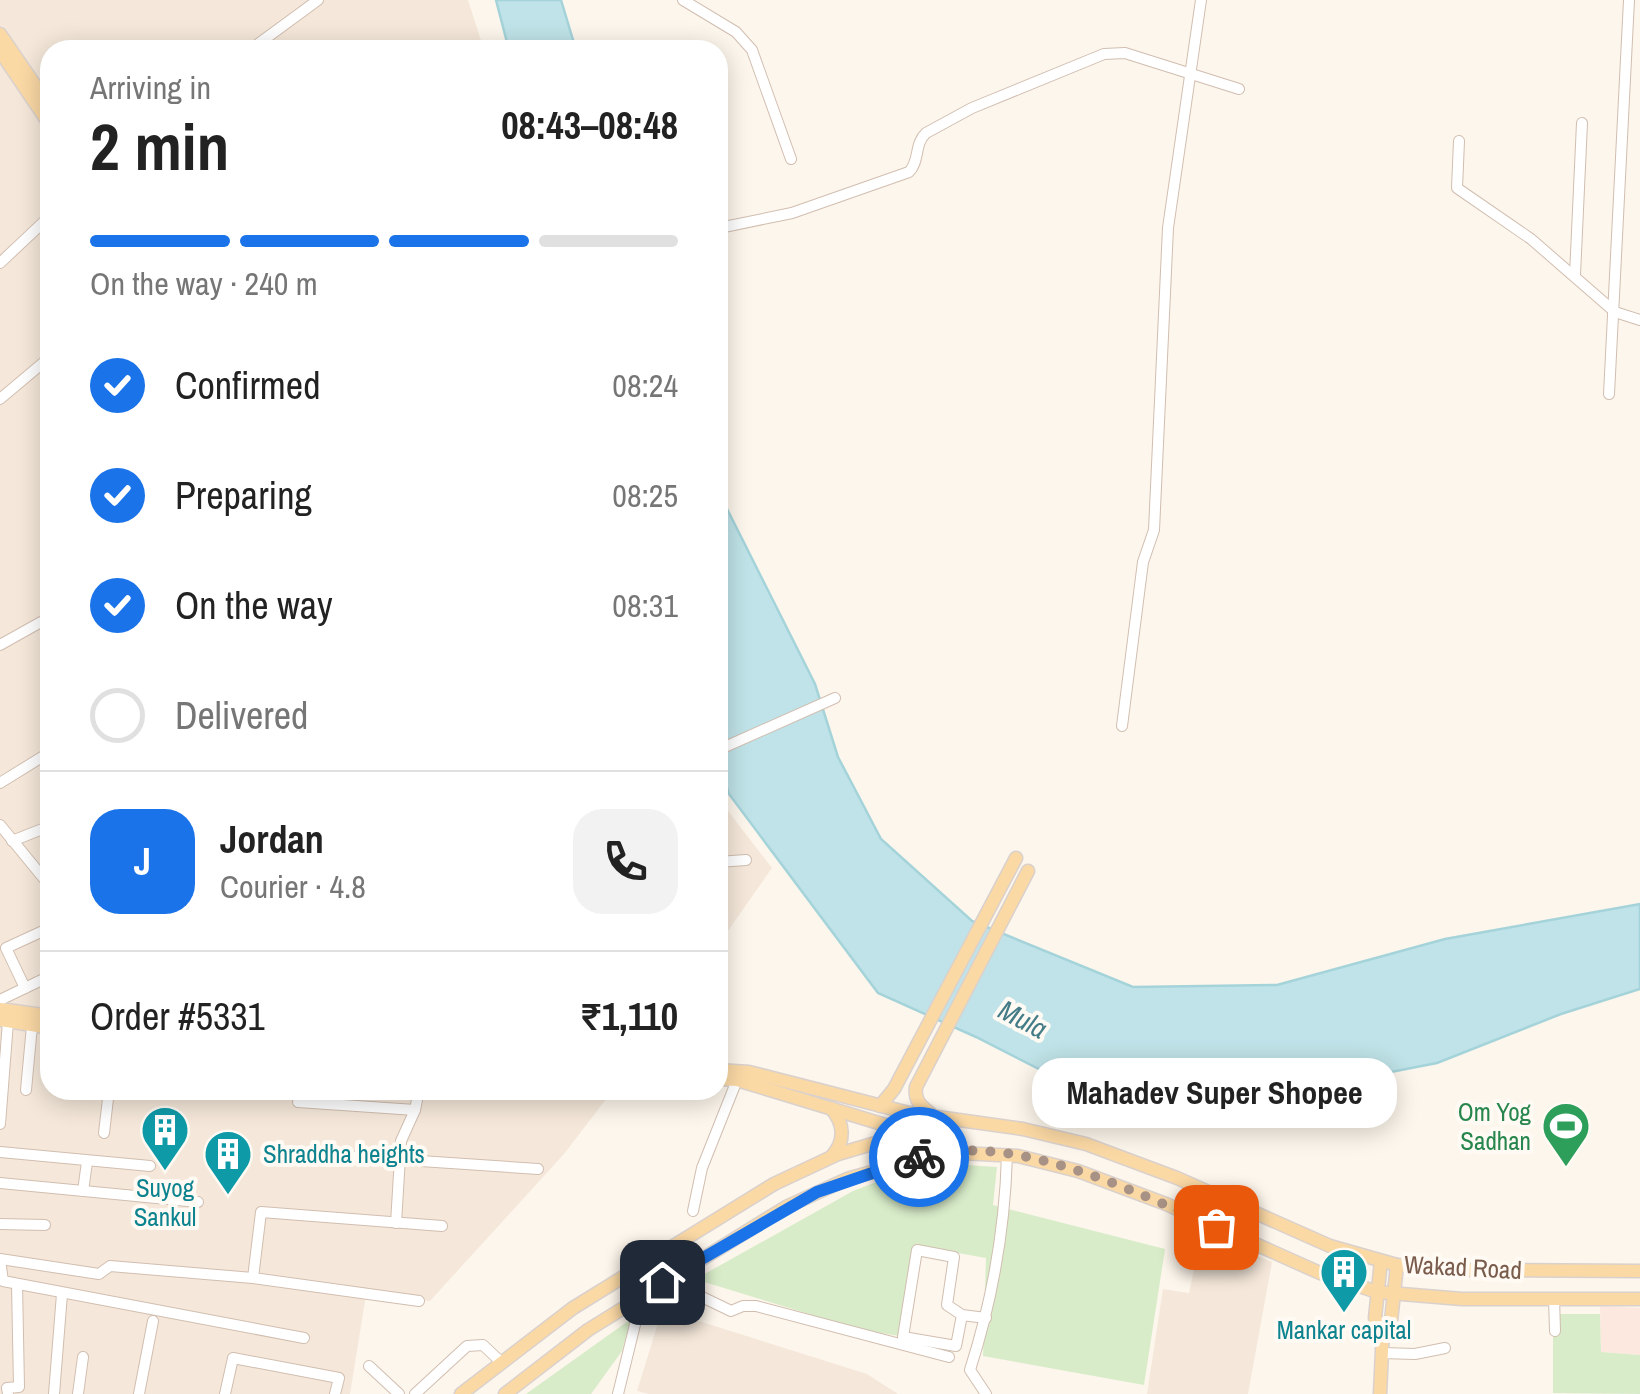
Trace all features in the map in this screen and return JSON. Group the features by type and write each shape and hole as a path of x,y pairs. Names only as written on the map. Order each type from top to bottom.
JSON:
{"main road":[{"path":"0,34 40,92"},
{"path":"0,51 40,110"},
{"path":"880,1106 894,1089 1016,858"},
{"path":"936,1117 920,1106 916,1087 1028,870"},
{"path":"3,1017 40,1016"},
{"path":"3,1017 40,1027"},
{"name":"Wakad Road","path":"728,1071 748,1072 898,1110 1023,1128 1086,1144 1177,1178 1330,1246 1397,1265 1463,1270 1640,1271"},
{"path":"728,1080 892,1126 935,1153"},
{"path":"830,1108 842,1134 841,1144 830,1158"},
{"path":"898,1110 922,1130 935,1153"},
{"path":"462,1394 573,1308 774,1184 830,1158 953,1120"},
{"path":"505,1394 588,1330 642,1295 817,1192 935,1153"},
{"name":"Wakad Road","path":"935,1153 1007,1155 1064,1167 1119,1185 1302,1266 1377,1292 1462,1298 1640,1299"},
{"path":"1380,1394 1383,1328 1375,1318 1381,1261"},
{"path":"1383,1328 1391,1322 1397,1265"}],"street":[{"path":"264,40 318,0"},
{"path":"683,0 736,32 752,50 790,159"},
{"path":"1122,726 1143,562 1154,530 1168,228 1201,0"},
{"path":"1609,394 1628,0"},
{"path":"728,226 792,213 909,172 926,133 972,108 1104,54 1125,53 1240,89"},
{"path":"1575,275 1582,123"},
{"path":"1459,141 1457,188 1531,239 1614,312 1640,320"},
{"path":"0,263 40,225"},
{"path":"0,399 40,365"},
{"path":"0,645 40,623"},
{"path":"728,746 835,698"},
{"path":"0,783 40,758"},
{"path":"0,824 12,842 40,865"},
{"path":"12,842 40,830"},
{"path":"728,861 746,860"},
{"path":"6,948 40,931"},
{"path":"0,936 25,988"},
{"path":"0,1000 40,981"},
{"path":"0,1124 3,1017"},
{"path":"26,1090 32,1026"},
{"path":"693,1210 702,1168 737,1080"},
{"path":"104,1133 108,1100"},
{"path":"396,1223 402,1137 417,1100"},
{"path":"298,1102 415,1110"},
{"path":"0,1152 150,1166"},
{"path":"286,1152 538,1169"},
{"path":"986,1394 970,1370 996,1269 1007,1155"},
{"path":"82,1191 87,1162"},
{"path":"0,1183 198,1202"},
{"path":"252,1278 261,1212 442,1226"},
{"path":"0,1224 45,1225"},
{"path":"962,1315 956,1346 903,1337 917,1250 954,1257 947,1305 962,1315 986,1318"},
{"path":"304,1338 3,1281 0,1259 99,1274 110,1266 252,1278 419,1302"},
{"path":"676,1274 702,1297 732,1311 756,1306 948,1357"},
{"path":"8,1394 8,1388 19,1386 17,1284"},
{"path":"54,1394 62,1294"},
{"path":"618,1394 642,1295"},
{"path":"1554,1298 1555,1332"},
{"path":"138,1394 154,1321"},
{"path":"415,1394 467,1346 483,1345 502,1363"},
{"path":"1382,1353 1414,1354 1446,1348"},
{"path":"78,1394 84,1358"},
{"path":"225,1394 233,1358 339,1378 336,1394"},
{"path":"369,1366 399,1394"}],"shaded area":[{"path":"0,0 468,0 481,40 40,40 40,1100 605,1100 564,1154 430,1301 366,1295 350,1394 0,1394"},
{"path":"728,811 772,868 728,931"},
{"path":"1202,1232 1272,1262 1248,1394 1147,1394 1163,1289 1189,1293"},
{"path":"672,1305 686,1317 867,1374 898,1394 637,1391 662,1310"},
{"path":"1600,1306 1640,1308 1640,1355 1601,1352"}],"green space":[{"path":"951,1164 997,1167 993,1205 1165,1249 1144,1385 983,1356 986,1258 914,1245 899,1336 858,1329 701,1281 701,1276 853,1191 908,1170"},
{"path":"1553,1314 1600,1314 1601,1352 1640,1355 1640,1394 1553,1393"},
{"path":"631,1319 622,1351 591,1394 526,1394"}],"water":[{"path":"496,0 561,0 573,40 506,40"},
{"name":"Mula","path":"728,511 815,684 838,757 881,839 972,921 1133,987 1277,985 1445,939 1640,904 1640,989 1561,1014 1437,1063 1237,1102 1096,1098 878,993 729,794"}],"way so far":[{"path":"919,1157 968,1151 1018,1156 1119,1185 1216,1227"}],"place":[{"name":"Om Yog Sadhan","path":"1566,1168"},
{"name":"Suyog Sankul","path":"165,1172"},
{"name":"Shraddha heights","path":"228,1196"},
{"name":"Mahadev Super Shopee","path":"1216,1227"},
{"name":"Mankar capital","path":"1344,1314"}],"route":[{"path":"662,1282 786,1207 847,1179 919,1157"}]}
